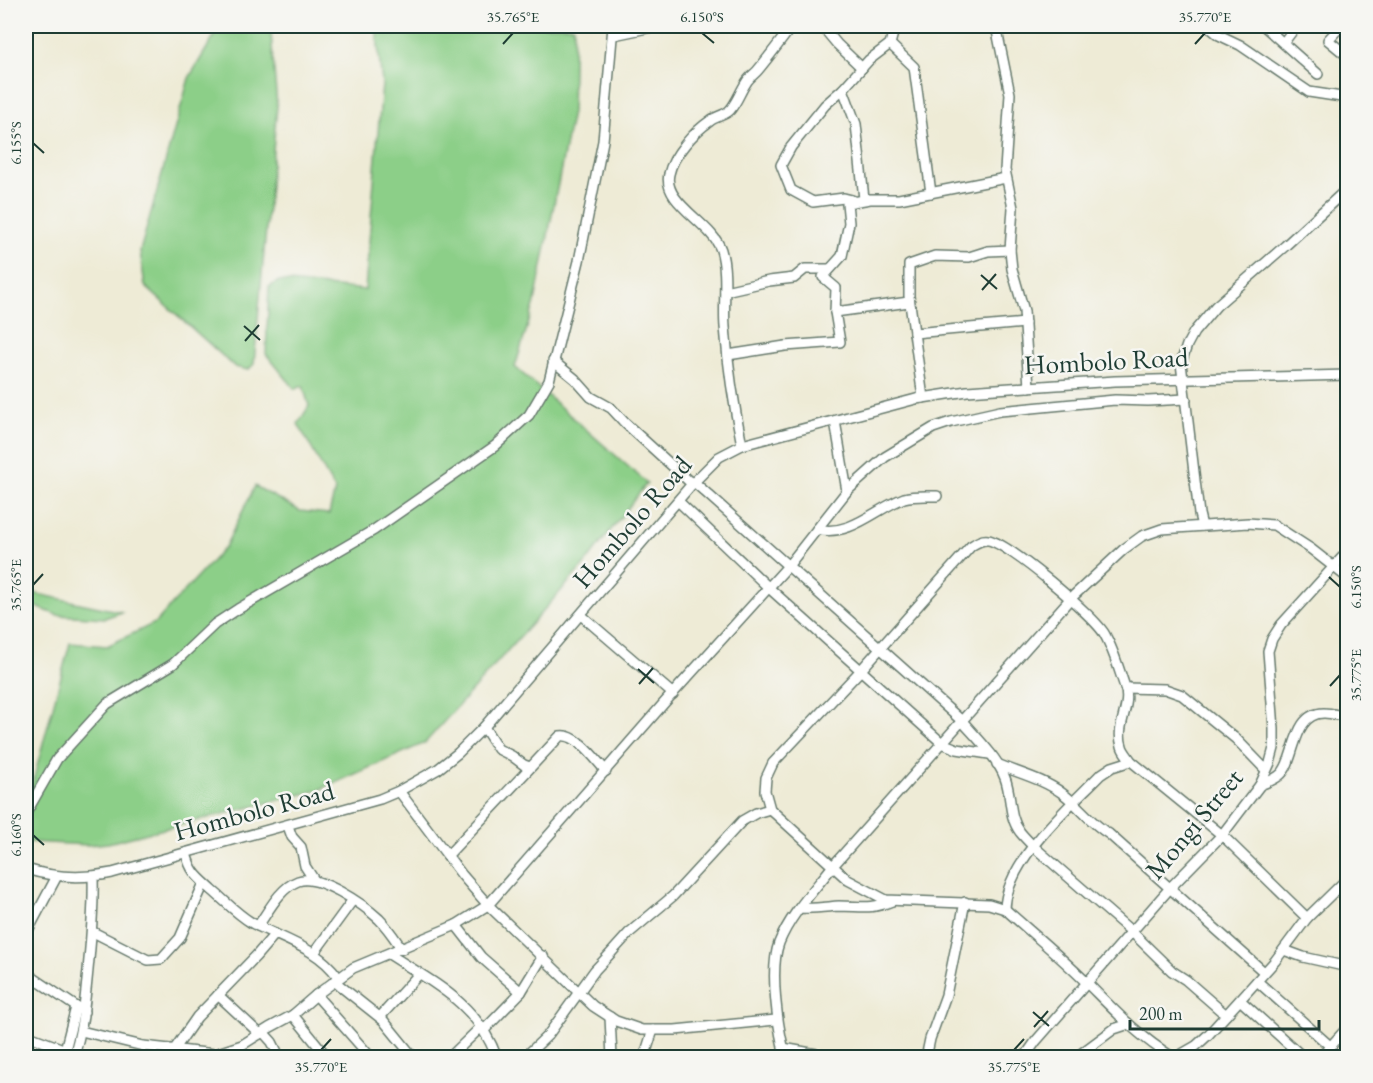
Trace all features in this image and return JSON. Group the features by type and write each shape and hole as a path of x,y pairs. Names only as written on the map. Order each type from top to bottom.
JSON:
{"street":[{"path":"26,813 57,759 107,704 173,664 215,624 230,614 374,530 495,446 529,415 549,381 579,261 603,141 614,30 657,26"},
{"path":"742,445 735,413 724,327 721,252 705,226 689,214 673,196 668,177 675,161 692,138 712,119 728,112 734,105 747,81 786,34 784,26"},
{"path":"822,26 862,68"},
{"path":"895,26 890,44 825,105 791,147 781,165 791,190 813,202 844,198 899,199 1006,178"},
{"path":"996,26 1010,94 1006,140 1006,178 1013,208 1010,250 1012,269 1025,323 1029,387"},
{"path":"1208,26 1309,93 1347,98"},
{"path":"1264,26 1318,74"},
{"path":"1284,42 1296,26"},
{"path":"1341,26 1328,40 1345,54 1347,52"},
{"path":"890,44 914,66 931,193"},
{"path":"843,89 856,124 859,200"},
{"path":"1202,526 1188,430 1181,363 1183,354 1194,332 1216,306 1347,188"},
{"path":"728,355 785,346 840,342 835,312 837,288 823,277 842,256 849,223 846,205 859,200"},
{"path":"923,398 909,302 909,265 935,256 969,257 988,251 1010,250"},
{"path":"724,291 769,281 794,279 805,268 828,269"},
{"path":"835,312 909,302"},
{"path":"914,333 1025,323"},
{"path":"553,361 575,379 591,397 611,408 625,423 962,722 989,753 1006,779 1014,822 1020,832 1172,971 1227,1015"},
{"name":"Hombolo Road","path":"26,869 57,876 93,877 356,807 399,791 438,769 484,727 693,483 719,458 742,445 923,398 968,391 1115,381 1347,375"},
{"path":"81,1031 143,1046 214,1054 242,1045 293,1015 336,979 372,959 402,949 456,925 488,904 769,588 847,492 895,451 918,435 951,422 1000,411 1115,400 1148,402 1186,399"},
{"path":"835,421 847,492"},
{"path":"817,529 830,530 864,522 911,496 937,496"},
{"path":"678,501 769,588 942,743 957,749 989,753"},
{"path":"839,1058 784,1053 777,1020 775,984 777,948 783,934 832,867 1070,599 1124,549 1142,536 1162,529 1248,523 1274,525 1347,578"},
{"path":"1307,918 1222,834 1131,761 1122,747 1120,737 1127,702 1125,688 1105,634 1094,620 1014,553 987,539 971,546 861,670 772,763 766,778 765,791 770,808 848,880 886,900 965,902 989,904 1005,909 1087,983 1105,1003 1156,1047 1174,1058 1201,1042 1227,1015 1284,950 1307,918 1347,878"},
{"name":"Mongi Street","path":"1024,1058 1170,888 1222,834 1260,785 1274,748 1268,651 1272,639 1281,625 1347,550"},
{"path":"580,615 673,694"},
{"path":"1125,688 1165,689 1182,695 1236,739 1266,770"},
{"path":"1260,785 1274,780 1281,774 1288,763 1292,744 1311,716 1325,713 1347,717"},
{"path":"484,727 498,749 530,767"},
{"path":"448,855 553,742 564,735 580,744 606,771"},
{"path":"1005,909 1010,880 1033,846 1100,775 1112,767 1131,761"},
{"path":"996,764 1051,786 1074,802 1098,828 1108,834 1264,972"},
{"path":"399,791 488,904 593,1006 616,1021 642,1030 653,1030 777,1020"},
{"path":"524,1058 548,1035 595,970 630,933 673,896 736,827 749,816 770,808"},
{"path":"288,826 292,837 301,847 305,866 314,880"},
{"path":"186,853 195,875 243,917 314,953 328,965 336,979 380,1017 414,1058"},
{"path":"26,934 57,876"},
{"path":"69,1055 80,1010 93,932 93,877"},
{"path":"258,926 287,887 301,880 314,880 327,884 379,919 402,949"},
{"path":"93,932 148,960 161,959 180,938 204,883"},
{"path":"314,953 352,901"},
{"path":"800,908 843,906 869,908 892,901"},
{"path":"926,1058 930,1039 946,995 965,902"},
{"path":"456,925 481,957 521,992"},
{"path":"174,1050 197,1017 256,957 275,934"},
{"path":"1284,950 1347,967"},
{"path":"389,954 457,999 483,1028 497,1058"},
{"path":"449,1058 521,992 543,956"},
{"path":"380,1017 419,974"},
{"path":"26,986 28,975 80,1010"},
{"path":"1257,981 1330,1046"},
{"path":"218,995 272,1042 280,1058"},
{"path":"315,995 367,1053"},
{"path":"1240,1000 1304,1058"},
{"path":"69,1055 81,1031 80,1010"},
{"path":"293,1015 328,1058"},
{"path":"610,1017 612,1058"},
{"path":"1075,1058 1114,1029 1129,1024"},
{"path":"1320,1058 1347,1028"},
{"path":"644,1058 653,1030"},
{"path":"26,1035 69,1055"},
{"path":"234,1058 242,1045"},
{"path":"535,1048 540,1058"}],"green space":[{"path":"220,26 272,26 277,106 254,364 248,370 235,367 145,286 140,251 189,78"},
{"path":"376,26 574,26 572,112 535,302 515,367 647,483 584,565 425,743 319,790 108,843 88,845 28,842 26,839 26,807 70,643 107,646 155,623 225,547 255,486 300,511 329,514 335,490 298,424 309,406 303,386 295,389 266,354 269,287 279,281 365,290 382,84"},
{"path":"26,591 122,612 105,618 57,615 26,603"}]}
